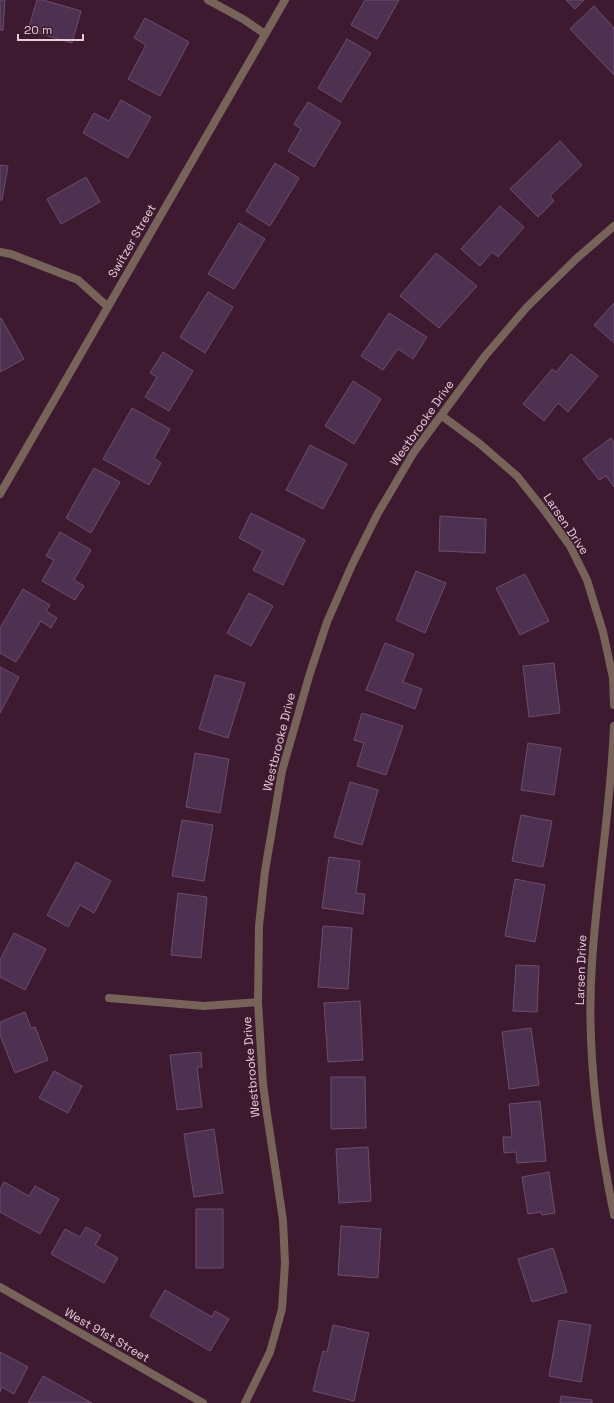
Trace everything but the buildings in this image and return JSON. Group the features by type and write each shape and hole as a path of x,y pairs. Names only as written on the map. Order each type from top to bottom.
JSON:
{"street":[{"path":"208,0 243,19 265,34"},
{"name":"Switzer Street","path":"0,494 284,0"},
{"name":"Westbrooke Drive","path":"245,1403 270,1352 282,1309 285,1263 283,1220 266,1114 263,1084 258,1002 259,926 265,871 282,771 310,673 330,615 352,565 378,513 414,452 442,416 460,388 527,307 576,259 614,226"},
{"path":"0,252 11,254 78,280 108,307"},
{"name":"Larsen Drive","path":"442,416 480,444 517,476 570,546 587,580 603,632 613,678 614,705"},
{"name":"Larsen Drive","path":"614,726 613,761 597,899 592,965 591,1031 601,1140 614,1216"},
{"path":"109,998 204,1006 258,1002"},
{"name":"West 91st Street","path":"0,1287 203,1403"}]}
